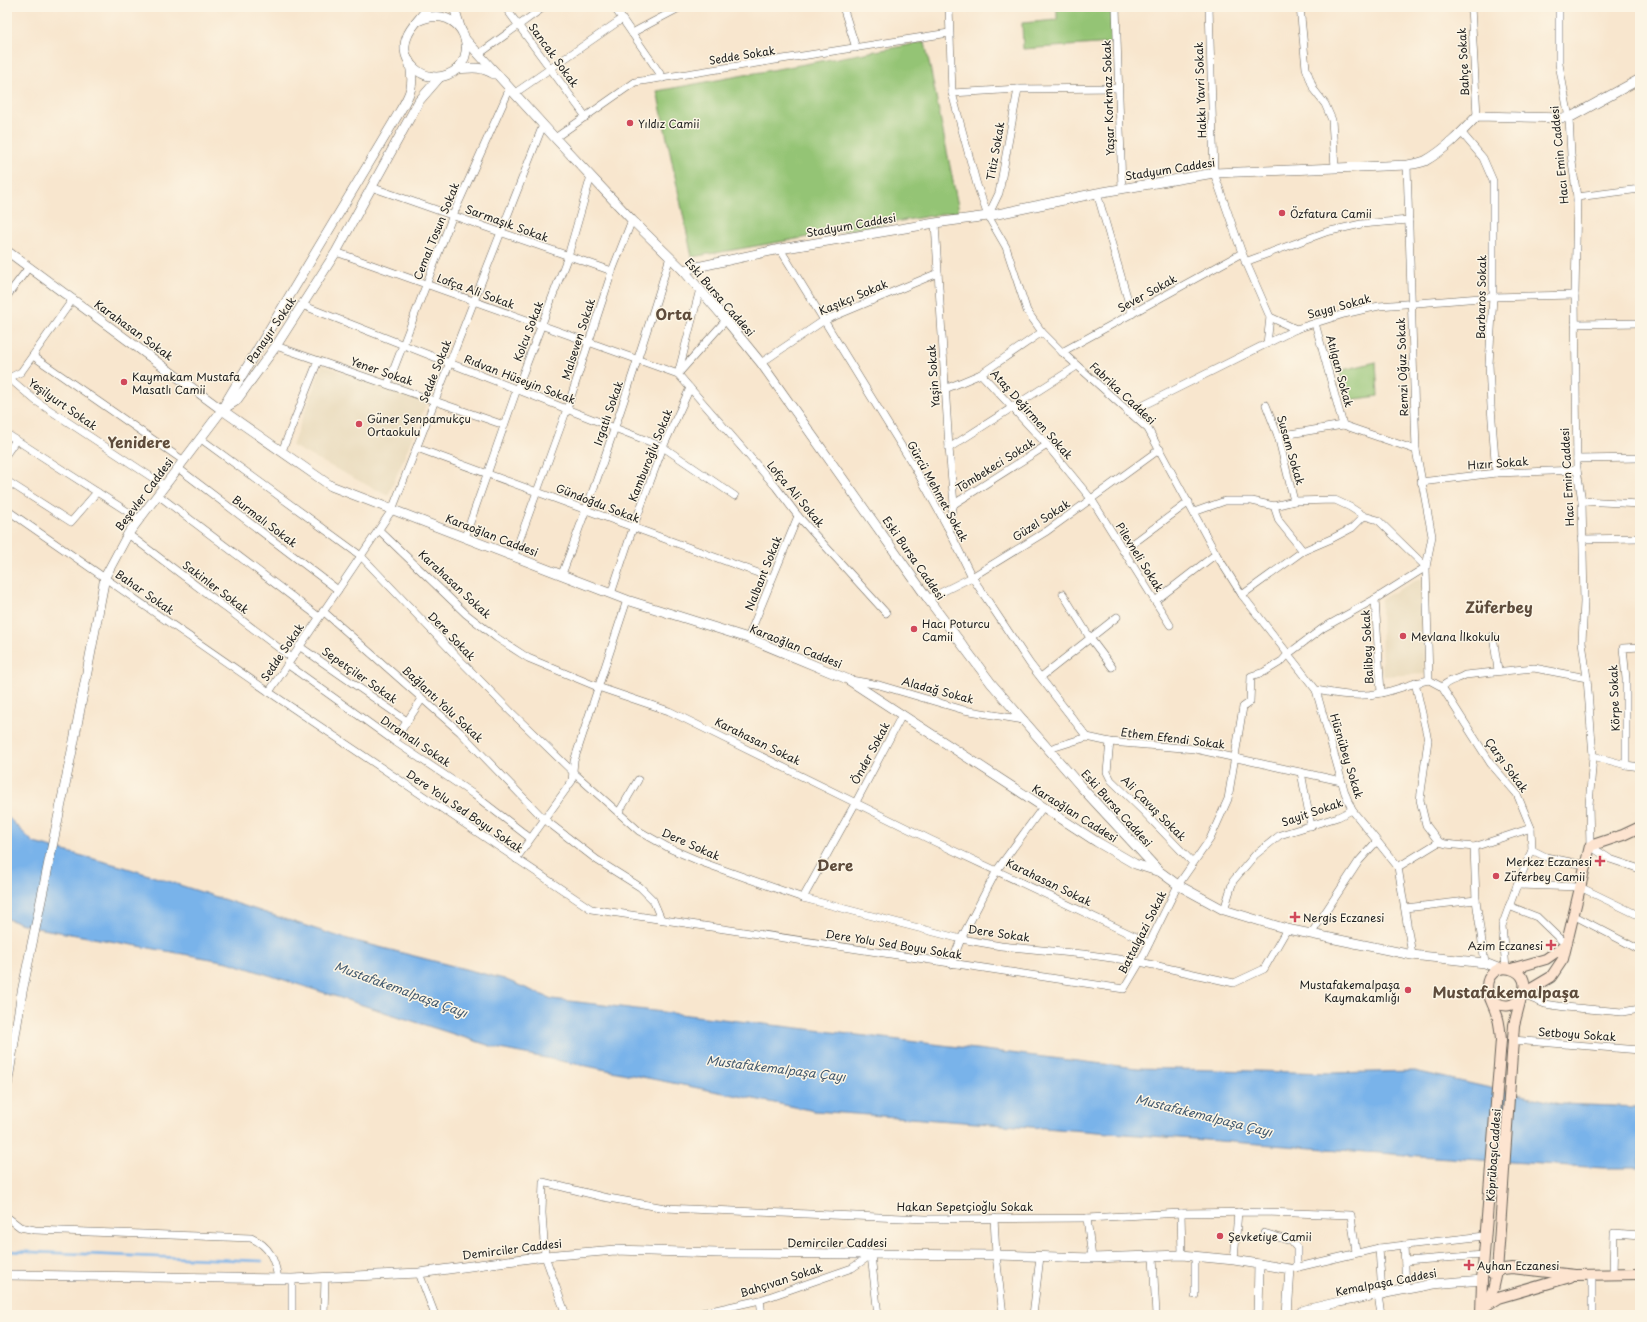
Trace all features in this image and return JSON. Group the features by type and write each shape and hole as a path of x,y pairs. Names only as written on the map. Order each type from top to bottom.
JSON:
{"main road":[{"path":"1590,846 1623,835 1640,827"},
{"name":"Hacı Emin Caddesi","path":"1522,995 1551,977 1563,959 1590,846"},
{"path":"1506,968 1521,976 1524,981 1522,995 1511,1005 1505,1006 1499,1005 1490,997 1486,986 1490,975 1506,968 1546,959 1566,945"},
{"name":"KöprübaşıCaddesi","path":"1481,1313 1492,1290 1496,1272 1514,1025 1522,995"},
{"name":"KöprübaşıCaddesi","path":"1481,1313 1485,1236 1501,1040 1497,1014 1490,997"},
{"path":"1513,1293 1492,1290 1482,1280 1496,1272 1512,1268 1576,1275 1640,1274"},
{"path":"1481,1313 1498,1298 1576,1275"}],"street":[{"path":"428,7 406,38 405,48 412,67 429,77 439,78 457,70 473,68 485,69 502,80"},
{"path":"454,7 465,39 466,52 463,62 457,70"},
{"name":"Sancak Sokak","path":"505,7 586,117"},
{"path":"479,54 544,7"},
{"path":"614,7 663,78"},
{"path":"632,33 681,7"},
{"path":"842,7 856,48"},
{"name":"Fabrika Caddesi","path":"949,7 952,93 977,185 988,216 1006,247 1027,311 1042,332 1062,352 1128,413 1148,429 1216,554 1242,594 1316,690"},
{"name":"Yaşar Korkmaz Sokak","path":"1116,7 1122,189"},
{"name":"Hakkı Yavri Sokak","path":"1209,7 1214,173 1242,253 1270,317"},
{"path":"1300,7 1306,68 1314,90 1325,104 1332,120 1335,168"},
{"name":"Bahçe Sokak","path":"1471,7 1477,116"},
{"name":"Hacı Emin Caddesi","path":"1559,7 1558,64 1569,118 1571,155 1577,197 1575,295 1577,470 1582,501 1584,602 1582,642 1587,678 1593,756 1589,805 1590,846"},
{"path":"418,21 428,17 438,16 448,18 460,28"},
{"path":"512,90 550,69 622,19"},
{"name":"Sedde Sokak","path":"555,138 635,82 949,33"},
{"name":"Eski Bursa Caddesi","path":"465,39 632,220 683,270 726,320 761,363 928,599 991,683 1083,789 1158,872 1178,885 1224,910 1287,929 1412,955 1485,963 1506,968"},
{"name":"Panayır Sokak","path":"222,410 404,103 413,81 409,61"},
{"name":"Panayır Sokak","path":"222,410 236,401 276,346 336,252 420,101 429,88 439,78"},
{"path":"1477,116 1569,118 1640,79"},
{"path":"952,93 1018,89 1118,88"},
{"name":"Titiz Sokak","path":"988,216 999,193 1018,89"},
{"name":"Cemal Tosun Sokak","path":"388,384 453,215 512,90"},
{"name":"Stadyum Caddesi","path":"683,270 780,249 935,223 988,216 1098,193 1214,173 1407,165 1424,161 1461,132 1477,116"},
{"name":"Sedde Sokak","path":"269,692 392,510 543,125"},
{"name":"Barbaros Sokak","path":"1461,132 1483,158 1493,181 1493,297 1490,364 1491,407 1496,472"},
{"name":"Remzi Oğuz Sokak","path":"1407,165 1416,450 1432,536 1426,567 1429,680"},
{"name":"Kolcu Sokak","path":"465,537 504,424 568,256 591,176"},
{"name":"Sarmaşık Sokak","path":"371,187 612,271"},
{"path":"1577,197 1640,189"},
{"path":"1098,193 1132,314"},
{"name":"Malseven Sokak","path":"514,555 567,409 612,271 632,220"},
{"path":"1246,262 1326,232 1361,224 1409,220"},
{"name":"Yaşin Sokak","path":"935,223 945,389 954,504 947,526"},
{"name":"Gürcü Mehmet Sokak","path":"780,249 915,468 947,526 972,577 1041,678 1087,737"},
{"name":"Karahasan Sokak","path":"7,252 73,299 222,410 331,486 392,510"},
{"name":"Lofça Ali Sokak","path":"336,252 678,374"},
{"name":"Sever Sokak","path":"1062,352 1242,253"},
{"name":"Irgatlı Sokak","path":"562,574 586,511 614,427 639,360 670,258"},
{"path":"7,296 29,267"},
{"name":"Kaşıkçı Sokak","path":"761,363 823,321 938,273"},
{"path":"678,374 700,289"},
{"name":"Saygı Sokak","path":"1128,413 1296,329 1379,306 1493,297 1575,295"},
{"path":"8,377 22,372 73,299"},
{"name":"Rıdvan Hüseyin Sokak","path":"302,305 663,447 735,496"},
{"path":"1267,344 1270,317 1296,329"},
{"path":"678,374 726,320"},
{"name":"Atılgan Sokak","path":"1315,323 1343,425"},
{"path":"1575,324 1640,323"},
{"path":"981,374 1042,332"},
{"name":"Yener Sokak","path":"276,346 504,424"},
{"name":"Burmalı Sokak","path":"33,356 181,465 338,590"},
{"path":"282,451 318,361"},
{"path":"949,448 1077,366"},
{"path":"678,374 690,388"},
{"name":"Ataş Değirmen Sokak","path":"945,389 981,374 1047,445 1092,500"},
{"name":"Yeşilyurt Sokak","path":"8,377 36,401 164,486"},
{"name":"Lofça Ali Sokak","path":"690,388 776,487 798,516 886,613"},
{"name":"Kamburoğlu Sokak","path":"611,594 633,528 663,447 690,388"},
{"name":"Susam Sokak","path":"1266,405 1278,436 1294,501"},
{"name":"Beşevler Caddesi","path":"7,1086 22,992 73,746 104,577 128,534 222,410"},
{"path":"1278,436 1343,425 1416,450"},
{"path":"7,434 139,519"},
{"name":"Dere Sokak","path":"201,439 362,556 470,671 574,773 639,831 671,850 704,864 803,898 961,939 1001,946 1083,954 1140,962 1234,983 1264,969 1287,929"},
{"path":"7,453 16,440"},
{"name":"Tömbekeci Sokak","path":"954,504 1047,445"},
{"name":"Gündoğdu Sokak","path":"416,448 772,578"},
{"name":"Güzel Sokak","path":"928,599 972,577 1047,531 1092,500 1160,449"},
{"path":"1577,459 1640,458"},
{"name":"Hızır Sokak","path":"1421,482 1496,472 1577,470"},
{"path":"7,481 71,522 96,492"},
{"name":"Bağlantı Yolu Sokak","path":"158,495 321,614 460,732 544,819"},
{"name":"Pilevneli Sokak","path":"1092,500 1170,625"},
{"path":"1194,512 1225,501 1252,501 1274,506 1294,501 1335,500 1364,516 1378,520 1426,567 1376,599 1323,628 1288,654"},
{"path":"1582,501 1640,504"},
{"path":"1123,551 1189,502"},
{"path":"1274,506 1278,521 1303,551"},
{"name":"Bahar Sokak","path":"7,510 269,692"},
{"name":"Karaoğlan Caddesi","path":"392,510 514,555 627,600 748,638 847,679 1097,842 1135,864 1158,872"},
{"name":"Nalbant Sokak","path":"748,638 798,516"},
{"path":"1242,594 1303,551 1352,528 1364,516"},
{"name":"Karahasan Sokak","path":"379,530 466,614 497,638 528,658 598,687 669,711 931,840 1148,943"},
{"name":"Sakinler Sokak","path":"128,534 289,661"},
{"path":"1582,539 1640,538"},
{"path":"1155,601 1216,554"},
{"path":"1063,594 1090,638 1112,667"},
{"name":"Balibey Sokak","path":"1376,599 1381,693"},
{"path":"516,859 572,781 574,761 627,600"},
{"path":"1041,678 1117,617"},
{"path":"1493,636 1498,670"},
{"name":"Sepetçiler Sokak","path":"299,646 407,721"},
{"name":"Körpe Sokak","path":"1626,765 1626,679 1623,648 1640,647"},
{"name":"Battalgazi Sokak","path":"1124,989 1140,962 1148,943 1178,885 1210,839 1228,799 1243,707 1250,702 1251,676 1264,672 1282,661 1288,654"},
{"name":"Dıramalı Sokak","path":"289,661 394,741 473,794 530,838"},
{"path":"1442,687 1446,682 1459,679 1465,675 1498,670 1534,668 1587,678"},
{"name":"Aladağ Sokak","path":"847,679 879,685 964,710 1024,720"},
{"path":"1316,690 1346,695 1381,693 1415,682 1429,680"},
{"name":"Çarşı Sokak","path":"1429,680 1442,687 1490,764 1517,794 1531,828 1532,850 1502,926 1506,968"},
{"path":"1415,682 1428,740 1420,800 1426,825 1439,842 1474,847 1531,828"},
{"name":"Hüsnübey Sokak","path":"1316,690 1342,781 1352,810 1376,842 1398,867"},
{"name":"Dere Yolu Sed Boyu Sokak","path":"269,692 591,909 661,918 951,964 1124,989"},
{"path":"394,741 422,699"},
{"name":"Önder Sokak","path":"803,898 902,715"},
{"name":"Ethem Efendi Sokak","path":"1049,749 1087,737 1110,742 1195,749 1342,781"},
{"name":"Ali Çavuş Sokak","path":"1110,742 1107,772 1111,780 1193,863"},
{"path":"1593,756 1626,765 1640,767"},
{"path":"1301,772 1311,826"},
{"path":"618,812 638,780"},
{"path":"951,964 961,939 997,870 1043,807"},
{"name":"Sayit Sokak","path":"1224,910 1233,881 1255,855 1280,835 1338,817 1352,810"},
{"path":"544,819 597,860 640,887 653,900 661,918"},
{"path":"1311,934 1359,861 1376,842"},
{"path":"1412,955 1398,867 1439,842"},
{"path":"1590,846 1610,860 1640,869"},
{"path":"1474,847 1476,900 1485,963"},
{"path":"1532,850 1546,857 1585,865"},
{"path":"1517,885 1580,886 1640,916"},
{"path":"1405,908 1476,900"},
{"path":"1509,906 1537,917 1566,945"},
{"path":"1573,915 1640,950"},
{"path":"1522,995 1546,1004 1565,1007 1622,1012 1640,1009"},
{"name":"Setboyu Sokak","path":"1513,1040 1640,1050"},
{"name":"Hakan Sepetçioğlu Sokak","path":"545,1256 542,1213 543,1182 603,1197 665,1208 926,1219 1087,1218 1181,1213 1238,1212 1351,1215 1356,1252"},
{"path":"1234,1260 1238,1212"},
{"path":"1181,1213 1182,1256"},
{"path":"7,1217 20,1227 35,1230 251,1238 262,1244 268,1250 276,1264 278,1279"},
{"path":"994,1218 996,1255 1003,1315"},
{"path":"1087,1218 1092,1258"},
{"path":"1264,1233 1291,1241 1296,1248 1287,1315"},
{"path":"1613,1275 1614,1234 1640,1235"},
{"name":"Demirciler Caddesi","path":"7,1275 292,1279 419,1273 545,1256 615,1250 871,1255 996,1255 1092,1258 1182,1256 1234,1260 1293,1268 1356,1252 1379,1248 1485,1236"},
{"path":"1404,1245 1406,1290"},
{"path":"1379,1248 1381,1315"},
{"path":"871,1255 876,1315"},
{"name":"Bahçıvan Sokak","path":"693,1315 760,1300 852,1268 871,1255"},
{"path":"1405,1260 1484,1255"},
{"path":"545,1256 566,1315"},
{"path":"1153,1256 1156,1315"},
{"path":"1033,1315 1040,1257"},
{"path":"1195,1257 1195,1295"},
{"path":"1258,1315 1259,1264"},
{"path":"419,1273 435,1315"},
{"path":"1592,1275 1592,1315"},
{"path":"324,1315 325,1277"},
{"path":"292,1279 292,1315"},
{"name":"Kemalpaşa Caddesi","path":"1296,1315 1305,1310 1433,1284 1482,1280"},
{"path":"760,1300 762,1315"}],"shaded area":[{"name":"Güner Şenpamukçu Ortaokulu","path":"322,365 427,402 388,496 292,446"},
{"name":"Mevlana İlkokulu","path":"1421,578 1425,674 1382,676 1381,599"}],"green space":[{"path":"1057,7 1111,7 1113,43 1023,49 1022,23 1057,20"},
{"path":"925,42 959,211 692,257 657,91"},
{"path":"1376,362 1378,396 1349,400 1339,371"}],"water":[{"name":"Mustafakemalpaşa Çayı","path":"7,816 34,843 124,867 340,937 504,979 552,999 1137,1068 1332,1073 1415,1071 1561,1104 1640,1107 1640,1168 1603,1168 1434,1157 815,1111 500,1049 228,962 37,928 7,919"}],"waterway":[{"path":"7,1251 262,1261"}],"place":[{"name":"Yıldız Camii","path":"630,123"},
{"name":"Özfatura Camii","path":"1282,213"},
{"name":"Kaymakam Mustafa Masatlı Camii","path":"124,382"},
{"name":"Güner Şenpamukçu Ortaokulu","path":"359,424"},
{"name":"Hacı Poturcu Camii","path":"914,629"},
{"name":"Mevlana İlkokulu","path":"1403,636"},
{"name":"Merkez Eczanesi","path":"1600,861"},
{"name":"Züferbey Camii","path":"1496,876"},
{"name":"Nergis Eczanesi","path":"1295,917"},
{"name":"Azim Eczanesi","path":"1551,945"},
{"name":"Mustafakemalpaşa Kaymakamlığı","path":"1408,990"},
{"name":"Şevketiye Camii","path":"1220,1236"},
{"name":"Ayhan Eczanesi","path":"1469,1265"}],"district":[{"name":"Orta","path":"674,313"},
{"name":"Yenidere","path":"139,441"},
{"name":"Züferbey","path":"1499,606"},
{"name":"Dere","path":"835,864"},
{"name":"Mustafakemalpaşa","path":"1506,991"}]}
